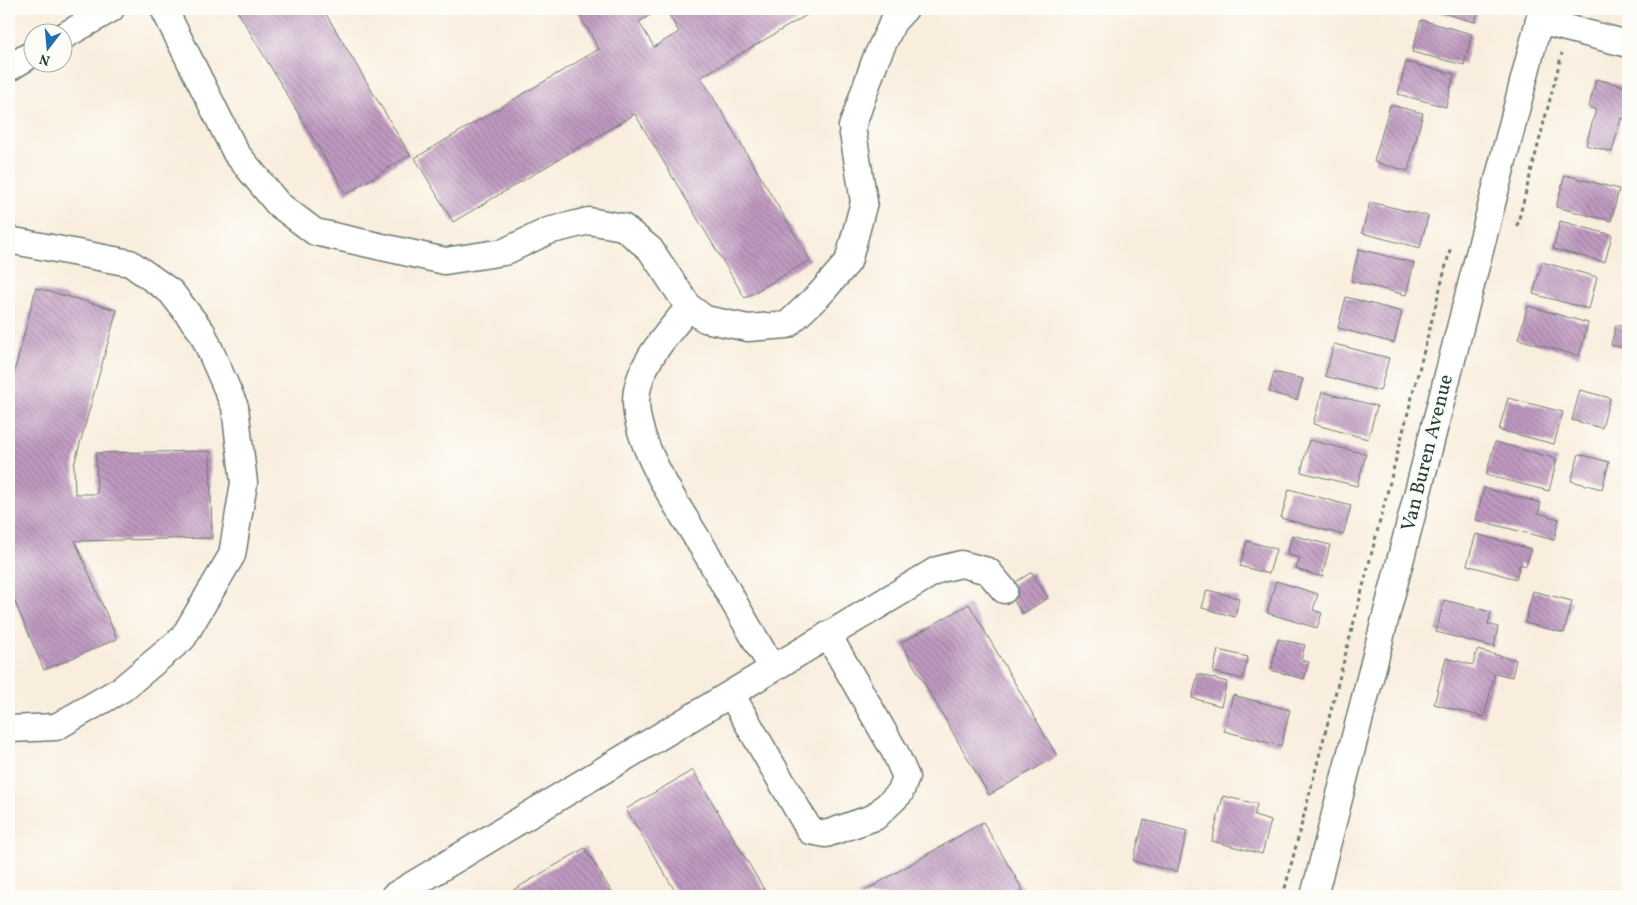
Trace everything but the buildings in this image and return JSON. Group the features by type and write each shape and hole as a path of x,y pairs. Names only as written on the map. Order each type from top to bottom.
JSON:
{"street":[{"path":"72,32 111,9"},
{"path":"164,9 236,153 278,204 315,232 445,261 504,252 548,231 589,221 623,227 650,249 689,307 704,319 748,328 787,325 820,294 848,262 864,202 852,127 875,61 893,22 905,9"},
{"path":"1540,15 1569,28 1628,44"},
{"name":"Van Buren Avenue","path":"1314,896 1540,15"},
{"path":"9,68 22,60"},
{"path":"9,240 130,263 171,292 202,332 236,407 244,483 232,555 182,638 122,689 56,727 9,729"},
{"path":"689,307 649,360 636,402 639,427 656,468 773,668"},
{"path":"394,896 937,570 961,564 988,571 1004,590"},
{"path":"731,694 810,831 826,834 875,817 900,793 906,777 895,752 828,635"}],"path":[{"path":"1517,226 1569,28"},
{"path":"1283,896 1453,239"}]}
